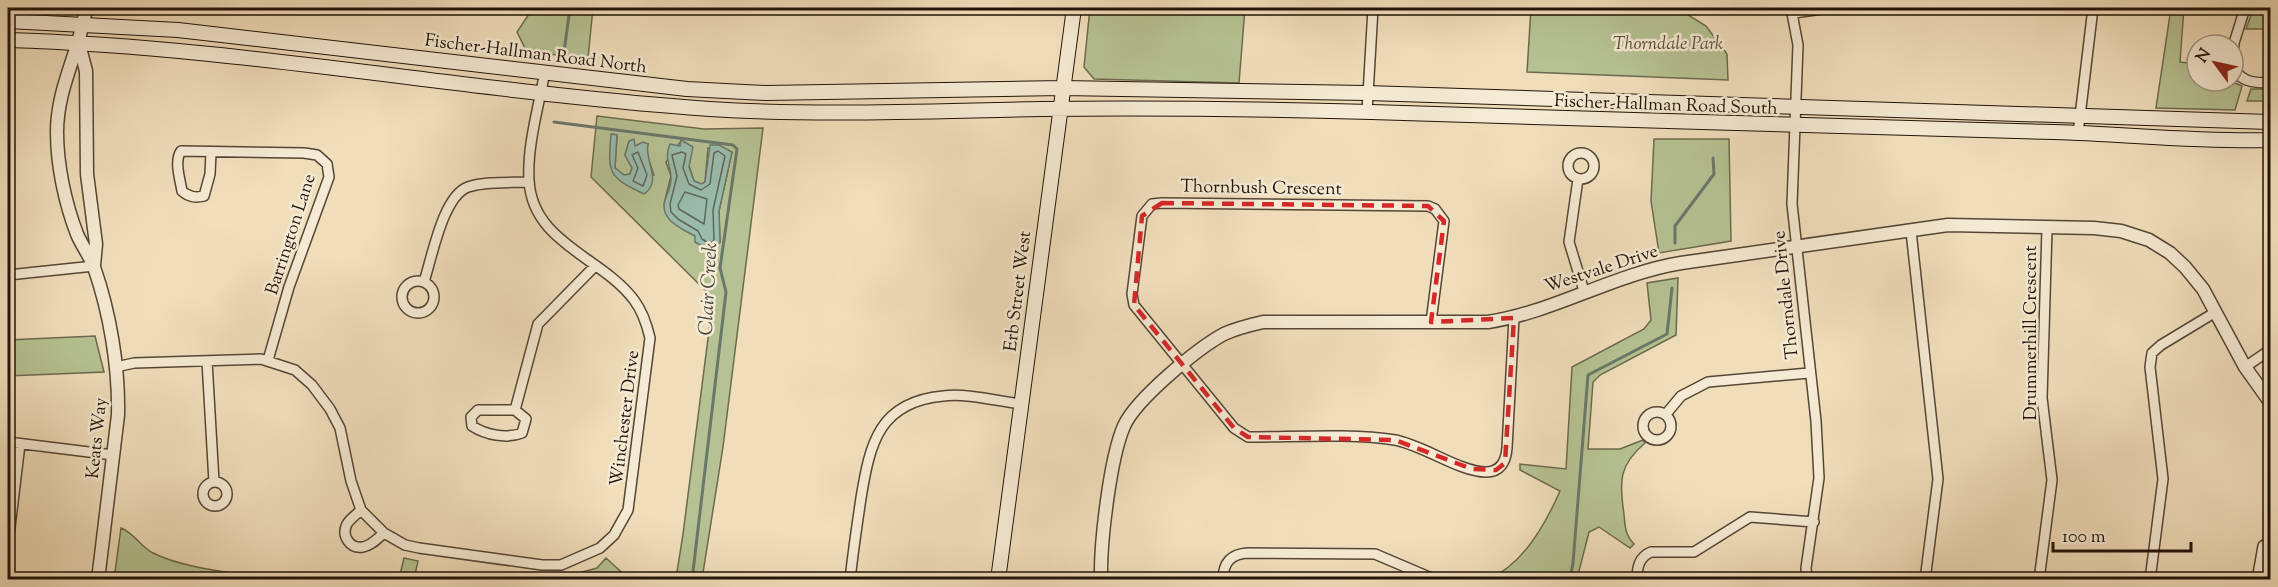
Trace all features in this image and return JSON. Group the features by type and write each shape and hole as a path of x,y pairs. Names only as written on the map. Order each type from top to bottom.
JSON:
{"main road":[{"name":"Erb Street West","path":"998,579 1074,8"},
{"name":"Fischer-Hallman Road North","path":"8,21 83,23 178,30 687,89 766,93 1062,88"},
{"name":"Fischer-Hallman Road North","path":"8,40 79,43 205,54 541,92 770,112 1060,109"},
{"name":"Fischer-Hallman Road South","path":"1062,88 1367,93 2271,122"},
{"name":"Fischer-Hallman Road South","path":"1060,109 1367,112 1794,127 2078,133 2225,141 2271,140"}],"street":[{"name":"Keats Way","path":"86,8 79,43 68,69 61,96 57,132 62,181 77,234 94,266 110,327 116,367 118,406 98,579"},
{"path":"1367,112 1373,8"},
{"path":"1792,10 1829,8"},
{"path":"2078,133 2093,8"},
{"path":"2237,33 2245,8"},
{"name":"Thorndale Drive","path":"1792,10 1798,45 1792,204 1816,421 1819,478 1806,568 1807,579"},
{"name":"Keats Way","path":"79,43 86,70 87,174 96,244 94,266"},
{"name":"Winchester Drive","path":"116,367 134,363 268,360 295,370 312,385 330,409 340,428 351,481 361,510 384,533 405,545 542,565 561,565 600,548 614,535 632,500 650,338 646,322 635,301 554,234 542,220 529,182 544,71"},
{"path":"2245,80 2254,83 2271,83"},
{"name":"Barrington Lane","path":"211,153 210,174 204,196 196,198 187,195 182,191 178,156 181,151 304,153 317,155 327,164 329,177 289,287 268,360"},
{"path":"1578,179 1569,242 1584,291"},
{"path":"424,282 448,208 457,192 470,186 529,182"},
{"name":"Thornbush Crescent","path":"1183,365 1134,305 1132,294 1142,216 1152,204 1428,206 1435,209 1444,221 1431,322"},
{"name":"Westvale Drive","path":"1101,579 1116,450 1125,424 1138,405 1183,365 1222,335 1242,326 1263,322 1488,322 1514,318 1584,291 1658,267 1948,225 2047,229 2094,228 2121,231 2149,240 2170,253 2185,267 2203,289 2245,367 2271,402"},
{"name":"Drummerhill Crescent","path":"2039,579 2052,480 2042,398 2047,229"},
{"path":"1911,231 1938,478 1925,579"},
{"path":"8,275 94,266"},
{"path":"515,410 538,324 595,266"},
{"path":"2150,579 2163,479 2150,367 2152,353 2161,345 2214,313"},
{"path":"1183,365 1234,428 1248,437 1395,440 1472,469 1488,472 1501,467 1506,458 1514,318"},
{"path":"2245,367 2271,350"},
{"path":"207,361 214,482"},
{"path":"1665,414 1681,396 1708,382 1809,373"},
{"path":"850,579 865,469 876,434 892,415 904,406 943,396 1021,404"},
{"path":"478,410 515,410 526,419 522,434 513,436 494,434 482,432 472,426 471,417 478,410"},
{"path":"8,442 113,455"},
{"path":"8,544 20,444"},
{"path":"361,510 348,524 345,533 347,540 354,546 363,547 384,533"},
{"path":"1637,579 1640,561 1645,554 1694,552 1750,517 1814,522"},
{"path":"2257,579 2263,546 2271,541"},
{"path":"1223,579 1225,564 1231,557 1248,553 1375,554 1436,579"}],"highlighted area":[{"path":"1162,203 1428,206 1444,221 1431,322 1514,318 1507,448 1505,463 1496,470 1472,469 1395,440 1248,437 1234,428 1134,305 1142,216"}],"green space":[{"path":"533,8 593,8 588,58 527,52 517,32"},
{"path":"1090,8 1245,8 1239,83 1094,79 1084,67"},
{"name":"Thorndale Park","path":"1531,8 1677,8 1706,26 1727,54 1728,80 1527,72"},
{"path":"2171,8 2184,8 2180,62 2185,63 2185,93 2240,93 2235,110 2156,108"},
{"path":"2270,11 2270,29 2246,29 2252,12"},
{"path":"2251,89 2270,89 2270,101 2247,101"},
{"path":"597,116 704,129 763,128 723,447 702,579 673,579 677,572 683,534 711,315 711,296 591,177","holes":["612,134 617,136 615,168 624,175 614,175","681,141 694,181 701,184 705,182 708,148 732,152 719,211 720,242 692,235 680,227 669,214 664,204 671,176 666,162","629,142 634,147 648,144 646,152 654,175 624,175 630,174 632,168 625,155"]},
{"path":"1654,139 1729,139 1731,241 1659,253 1651,201"},
{"path":"1678,278 1676,335 1600,375 1593,382 1588,449 1620,449 1643,440 1645,443 1630,459 1623,474 1622,483 1625,526 1634,544 1630,548 1599,527 1589,532 1577,579 1488,579 1512,564 1532,542 1560,491 1520,470 1520,464 1566,469 1572,367 1644,329 1651,320 1647,283"},
{"path":"95,336 104,372 8,376 8,340"},
{"path":"121,528 153,553 179,563 267,579 114,579"},
{"path":"404,558 418,561 414,579 399,579"},
{"path":"606,558 629,579 566,579 567,576 597,568"}],"water":[{"path":"611,134 617,135 615,168 624,175 630,174 632,168 625,155 629,141 634,139 635,146 643,142 648,144 647,150 653,177 649,189 644,194 623,183 612,172 610,165"},
{"path":"681,140 693,147 689,167 694,181 701,184 705,182 710,145 719,145 732,152 719,211 720,242 712,252 695,242 695,236 672,222 665,213 665,200 671,179 668,149 670,144 680,146"}],"waterway":[{"name":"Clair Creek","path":"564,52 570,8"},
{"name":"Clair Creek","path":"554,122 733,145 737,149 720,268 726,292 692,580"},
{"path":"1675,243 1675,226 1714,174 1713,158"},
{"path":"1570,580 1588,375 1667,334 1672,288"}]}
